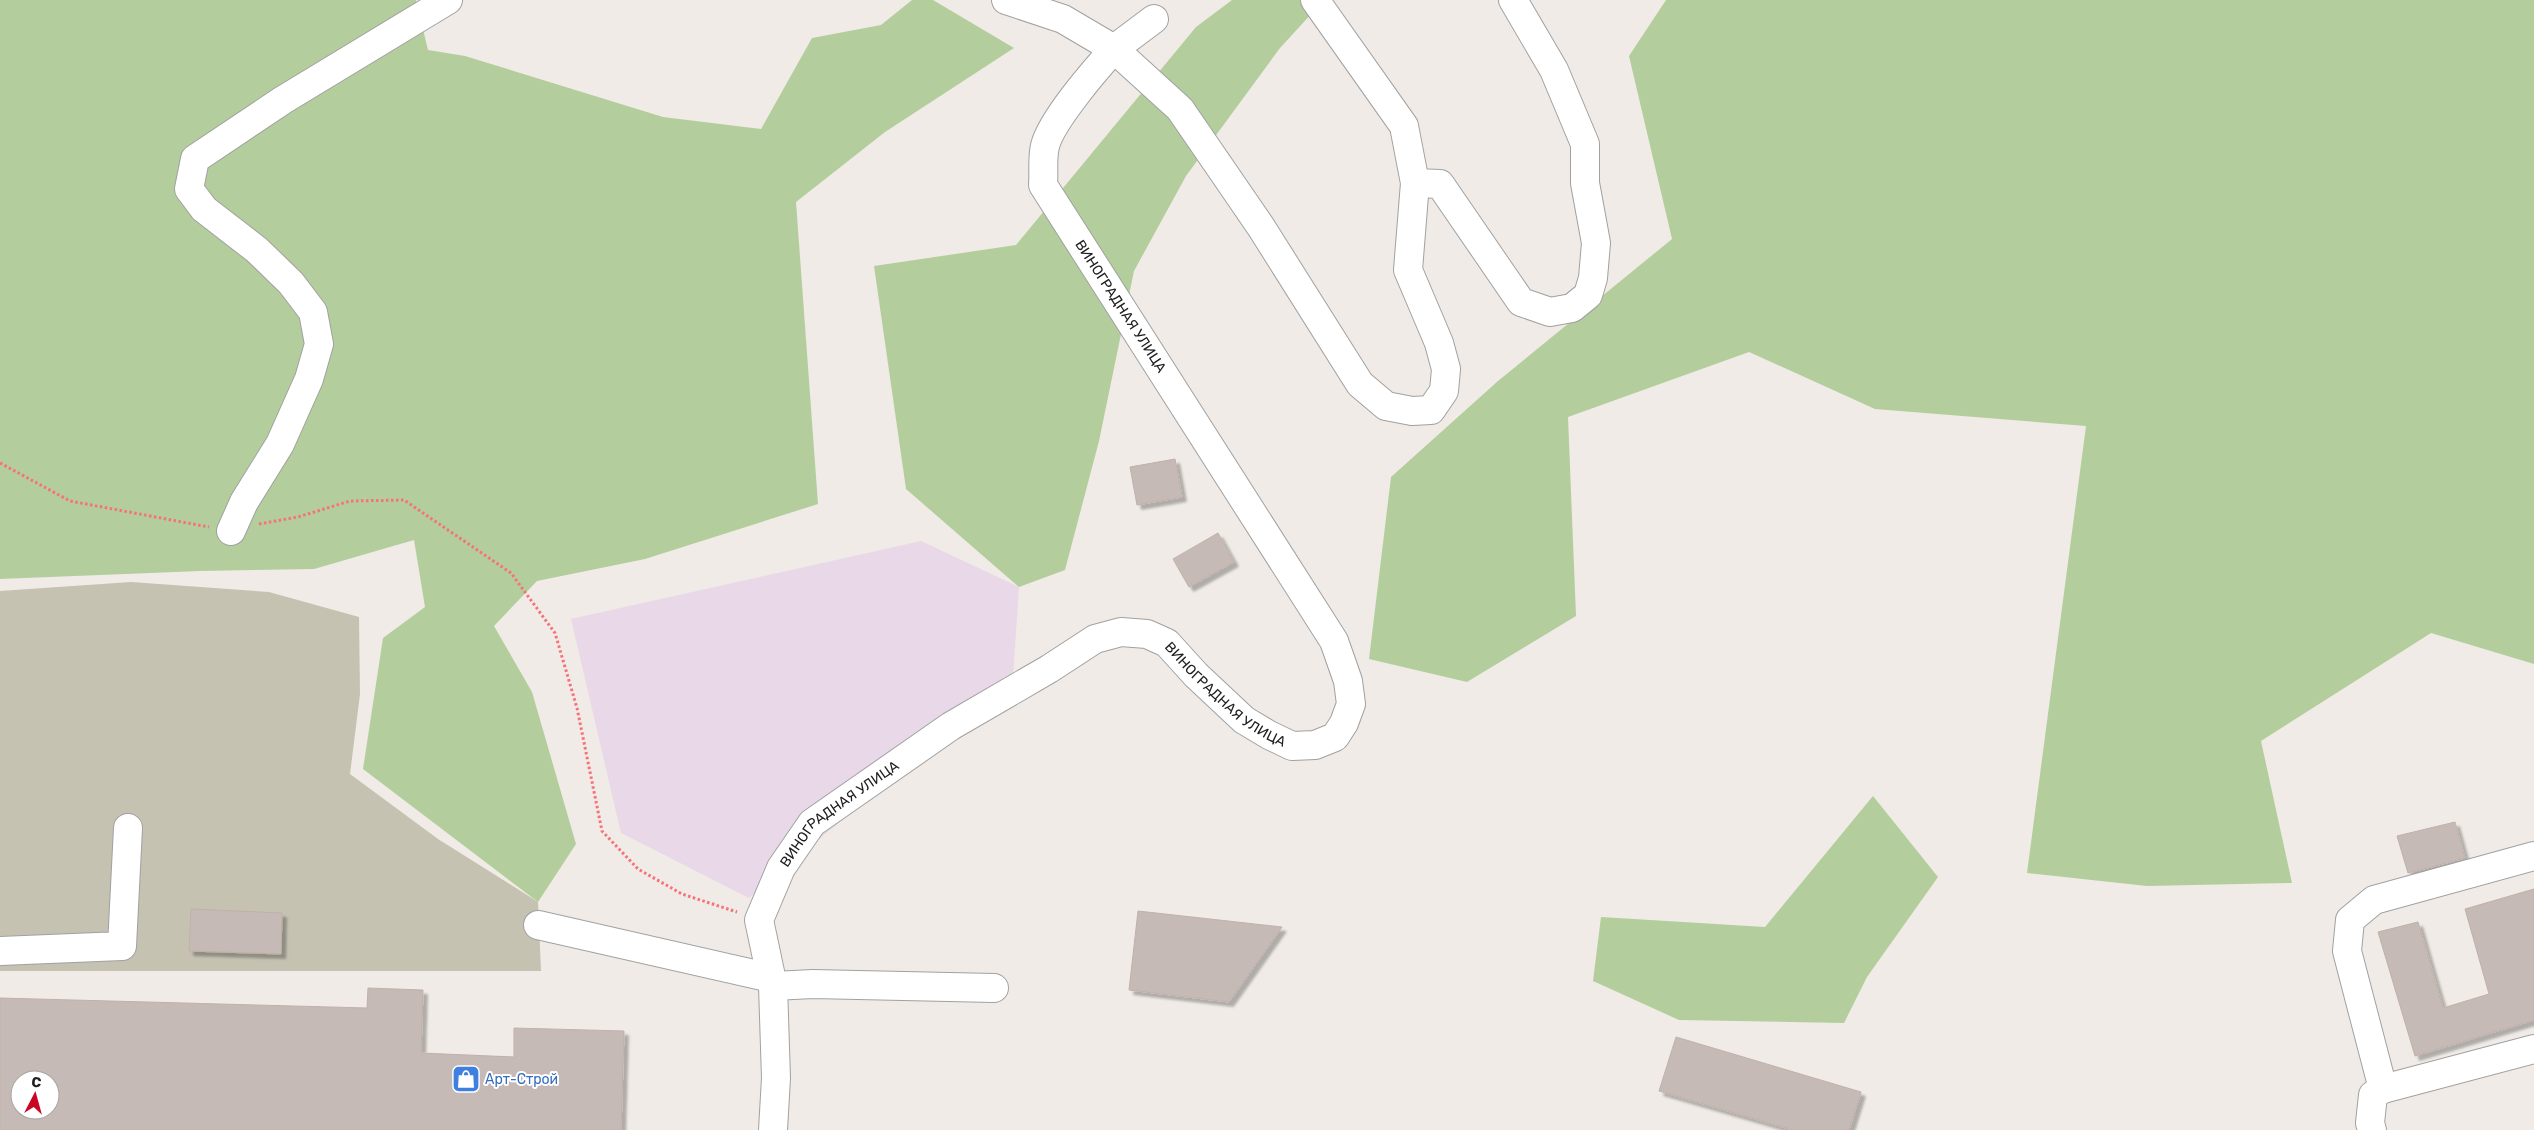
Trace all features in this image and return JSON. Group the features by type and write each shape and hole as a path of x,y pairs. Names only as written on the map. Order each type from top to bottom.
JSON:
{"lane":[{"path":"231,531 244,502 280,444 309,380 319,344 313,312 291,283 257,250 204,209 189,190 195,159 283,100 448,0"},
{"path":"1006,0 1063,18 1114,48 1180,109 1261,227 1360,384 1386,406 1412,411 1431,410 1444,391 1446,369 1439,343 1408,270 1415,183 1404,126 1315,0"},
{"path":"1415,183 1440,184 1521,302 1550,312 1572,308 1588,295 1593,278 1596,243 1585,183 1585,144 1554,70 1513,0"},
{"path":"1114,48 1154,20"},
{"name":"ВИНОГРАДНАЯ УЛИЦА","path":"759,920 780,868 812,823 951,726 1049,669 1095,638 1121,632 1147,634 1167,643 1196,675 1244,720 1292,746 1315,745 1335,737 1344,723 1352,704 1348,681 1334,640 1043,185 1045,146 1059,120 1089,76 1114,48"},
{"path":"0,951 122,946 128,828"},
{"path":"2383,1089 2347,951 2350,920 2374,900 2534,856"},
{"path":"759,920 772,982 776,1078 773,1130"},
{"path":"538,925 772,982 994,988"},
{"path":"2372,1130 2370,1123 2372,1095 2383,1089 2534,1049"}],"path":[{"path":"0,463 70,501 231,531 298,517 350,501 404,500 511,573 555,633 577,708 602,831 638,869 682,894 759,920"}],"shaded area":[{"path":"921,541 1019,587 1013,677 749,898 621,833 571,619"},
{"path":"131,582 269,592 359,617 360,694 350,774 438,839 538,902 541,971 0,971 0,591"}],"green space":[{"path":"0,0 416,0 428,50 465,56 663,117 761,129 812,38 881,25 912,0 933,0 1014,48 885,132 796,202 818,504 645,559 537,581 494,626 532,692 576,844 538,902 363,769 383,638 425,607 414,540 314,569 200,571 0,579"},
{"path":"1232,0 1324,0 1280,48 1186,176 1134,271 1099,441 1065,570 1019,587 906,489 874,266 1016,245 1196,27"},
{"path":"1666,0 2534,0 2534,664 2431,633 2261,741 2292,883 2147,886 2027,873 2086,426 1875,409 1749,352 1568,417 1576,616 1467,682 1369,659 1391,477 1498,381 1672,239 1629,56"},
{"path":"1873,796 1938,877 1867,977 1844,1023 1679,1020 1593,981 1601,917 1765,927"}],"building":[{"path":"1175,459 1182,497 1137,505 1130,467"},
{"path":"1218,533 1234,562 1189,587 1173,559"},
{"path":"2455,822 2465,858 2408,873 2397,836"},
{"path":"2534,889 2534,1020 2415,1056 2378,932 2418,922 2443,1008 2489,994 2465,909"},
{"path":"191,909 282,913 281,954 189,951"},
{"path":"1138,911 1282,927 1229,1002 1129,990"},
{"path":"368,988 423,990 421,1053 514,1057 514,1028 624,1031 621,1130 0,1130 0,998 367,1008"},
{"path":"1676,1037 1861,1092 1849,1130 1793,1130 1659,1091"}],"place":[{"name":"Арт-Строй","path":"466,1079"}]}
